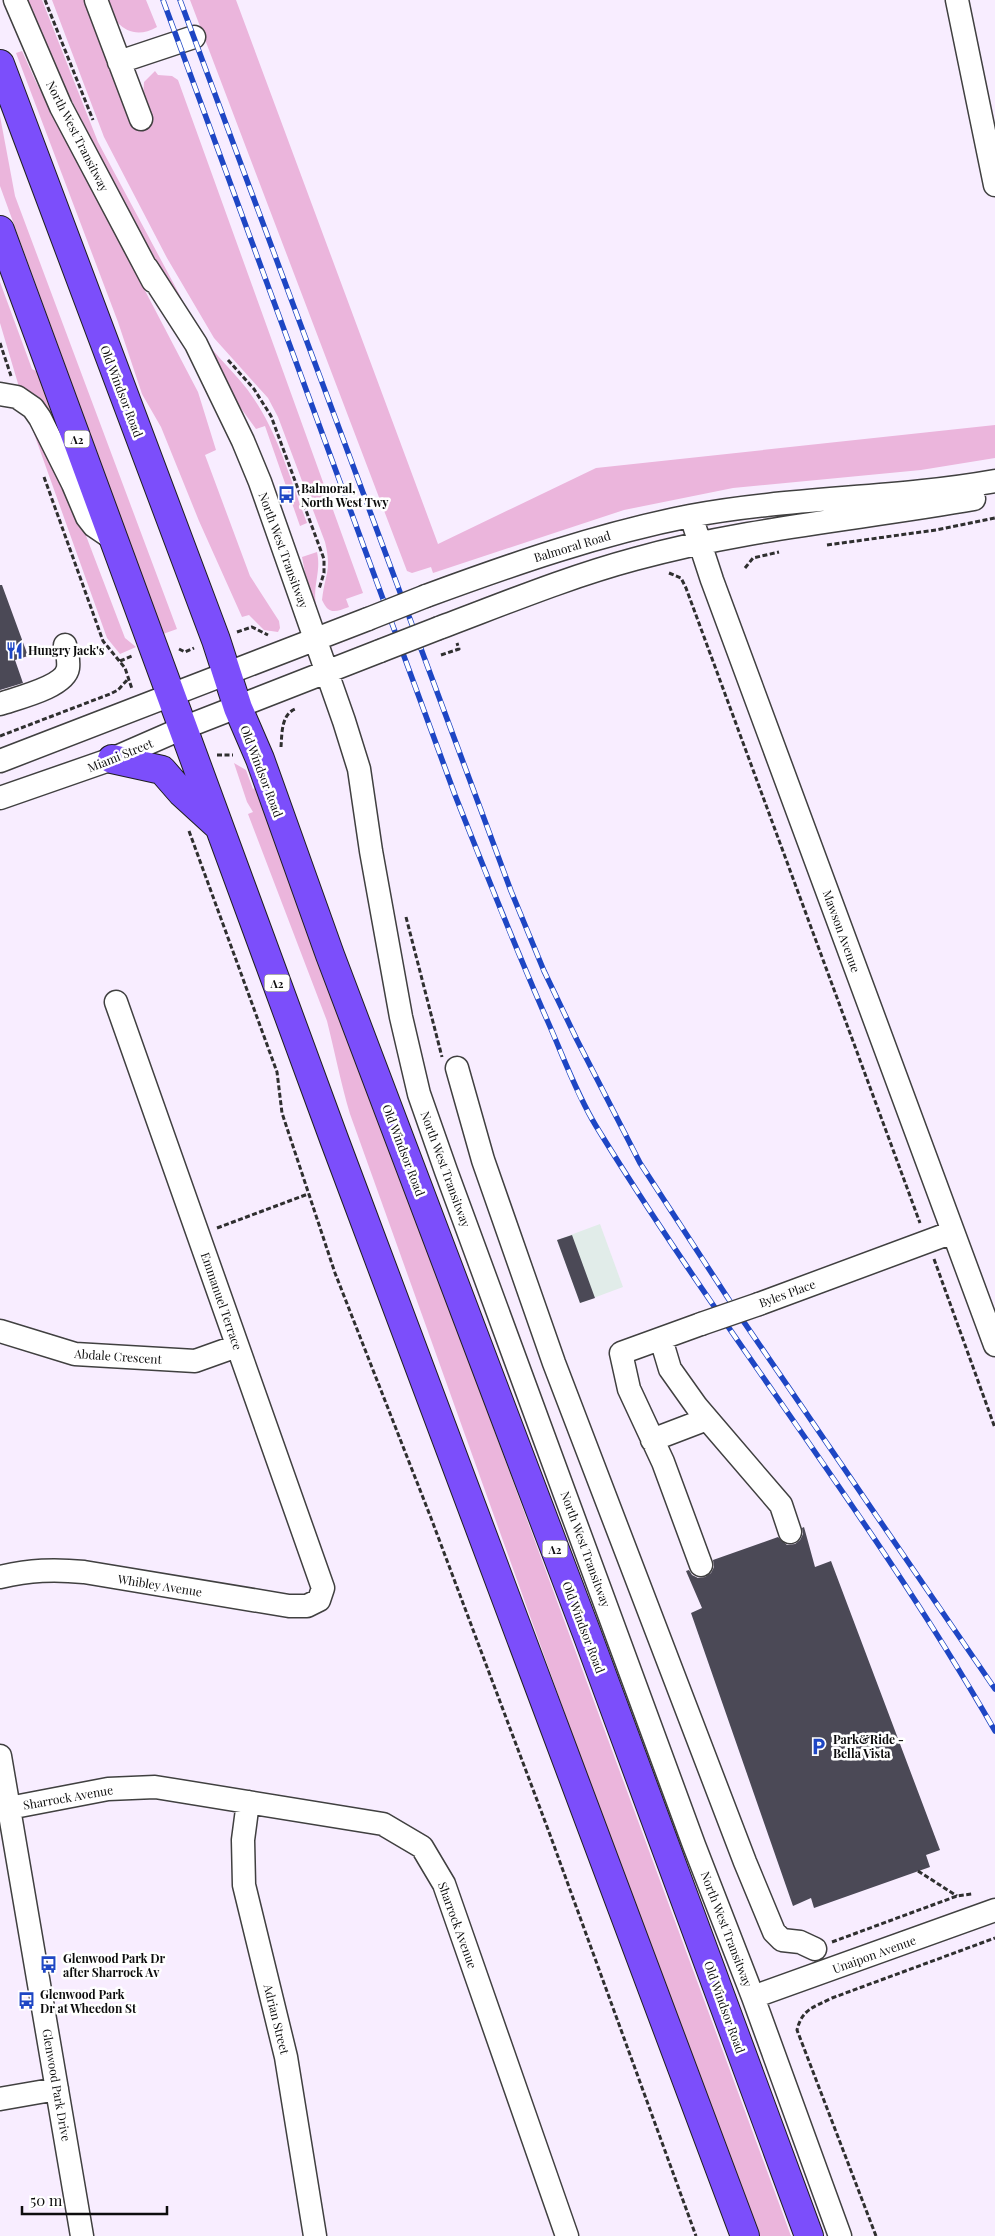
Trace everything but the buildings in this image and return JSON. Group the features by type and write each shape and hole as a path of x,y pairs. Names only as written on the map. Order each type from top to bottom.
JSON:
{"highway":[{"name":"Old Windsor Road","path":"0,64 238,708 260,759 327,946 587,1634 809,2236"},
{"name":"A2","path":"0,230 220,828 745,2236"},
{"path":"112,759 162,770 182,793 220,828"}],"street":[{"name":"North West Transitway","path":"15,0 61,107 146,268 234,457 310,642 359,770 371,851 401,1017 419,1094 694,1845 753,1998 840,2236"},
{"path":"96,0 141,119"},
{"path":"957,0 995,184"},
{"path":"120,62 194,37"},
{"path":"8,396 33,408 40,418 73,484 87,517 94,526 113,538"},
{"name":"Balmoral Road","path":"171,696 426,596 521,562 614,532 691,516 777,503 964,486 995,481"},
{"path":"238,708 558,583 636,559 775,528 924,508 995,495"},
{"name":"Mawson Avenue","path":"691,516 995,1345"},
{"path":"0,704 62,680 68,670 65,645"},
{"path":"0,761 171,696"},
{"name":"Miami Street","path":"0,798 112,759 183,728 238,708"},
{"name":"Emmanuel Terrace","path":"116,1002 319,1574 323,1588 319,1600"},
{"path":"457,1068 483,1160 554,1363 745,1862 774,1932 782,1940 800,1942 815,1949"},
{"name":"Byles Place","path":"652,1440 629,1389 620,1353 953,1232"},
{"name":"Abdale Crescent","path":"0,1331 75,1354 195,1361 237,1346"},
{"path":"660,1339 670,1369 707,1419 780,1505 790,1532"},
{"path":"701,1565 663,1462 652,1440 707,1419"},
{"name":"Whibley Avenue","path":"0,1577 19,1572 51,1569 84,1572 289,1606 307,1606 319,1600"},
{"name":"Glenwood Park Drive","path":"0,1756 82,2236"},
{"name":"Sharrock Avenue","path":"9,1808 108,1789 155,1787 383,1824 422,1847 444,1884 567,2236"},
{"name":"Adrian Street","path":"248,1802 243,1840 244,1885 286,2056 315,2236"},
{"name":"Unaipon Avenue","path":"753,1998 995,1910"},
{"path":"0,2099 58,2089"}],"path":[{"path":"0,342 8,396"},
{"path":"43,473 103,641 125,668 131,687"},
{"path":"821,545 936,530 995,518"},
{"path":"744,568 753,558 786,550"},
{"path":"686,588 995,1428"},
{"path":"247,629 252,626 260,632 271,636"},
{"path":"441,655 459,649 456,642"},
{"path":"120,661 139,653"},
{"path":"0,736 110,694 118,690 128,678"},
{"path":"281,752 282,726 290,711 297,708"},
{"path":"188,828 277,1072 282,1113 335,1273 431,1518 542,1814 696,2236"},
{"path":"202,1243 220,1238 216,1228 308,1194"},
{"path":"815,1949 957,1896 918,1871"},
{"path":"876,2236 797,2030 800,2019 808,2010 832,1998 995,1938"}],"shaded area":[{"path":"26,0 42,0 98,142 200,333 248,390 263,413 278,444 307,523 300,526 265,426 256,429 229,392 122,199 72,101"},
{"path":"52,0 87,0 143,98 144,82 155,71 158,75 172,76 178,80 363,593 346,599 349,607 333,611 327,608 322,600 328,566 325,542 278,417 268,398 214,338 167,258 104,137"},
{"path":"105,0 146,0 157,27 139,32 124,28 108,9"},
{"path":"190,0 236,0 438,544 596,468 995,425 995,458 921,470 733,488 624,510 433,573 431,567 412,573 407,571"},
{"path":"22,51 36,82 198,392 216,450 205,455 250,576 279,621 280,628 278,632 264,630 249,615 242,617 199,521 161,427 142,394 118,322 16,53"},
{"path":"0,116 15,196 177,629 163,634 0,186"},
{"path":"0,282 32,369 38,372 72,468 49,417 35,396 19,387 0,323"},
{"path":"27,414 69,491 125,638 136,647 120,654 107,638"},
{"path":"317,552 318,567 315,596 318,613 309,594 302,557"},
{"path":"234,763 246,770 253,789 257,787 791,2236 758,2236 616,1856 350,1114 327,1021 248,814 253,812 247,802"},
{"path":"600,1224 623,1287 580,1303 557,1240"}],"railway":[{"path":"163,0 455,795 570,1075 596,1126 644,1203 900,1577 949,1653 995,1731"},
{"path":"180,0 511,891 544,971 577,1040 640,1163 735,1309 995,1689"}],"place":[{"name":"Balmoral, North West Twy","path":"287,495"},
{"name":"Hungry Jack's","path":"14,650"},
{"name":"Park&Ride - Bella Vista","path":"819,1746"},
{"name":"Glenwood Park Dr after Sharrock Av","path":"49,1965"},
{"name":"Glenwood Park Dr at Wheedon St","path":"26,2001"}]}
